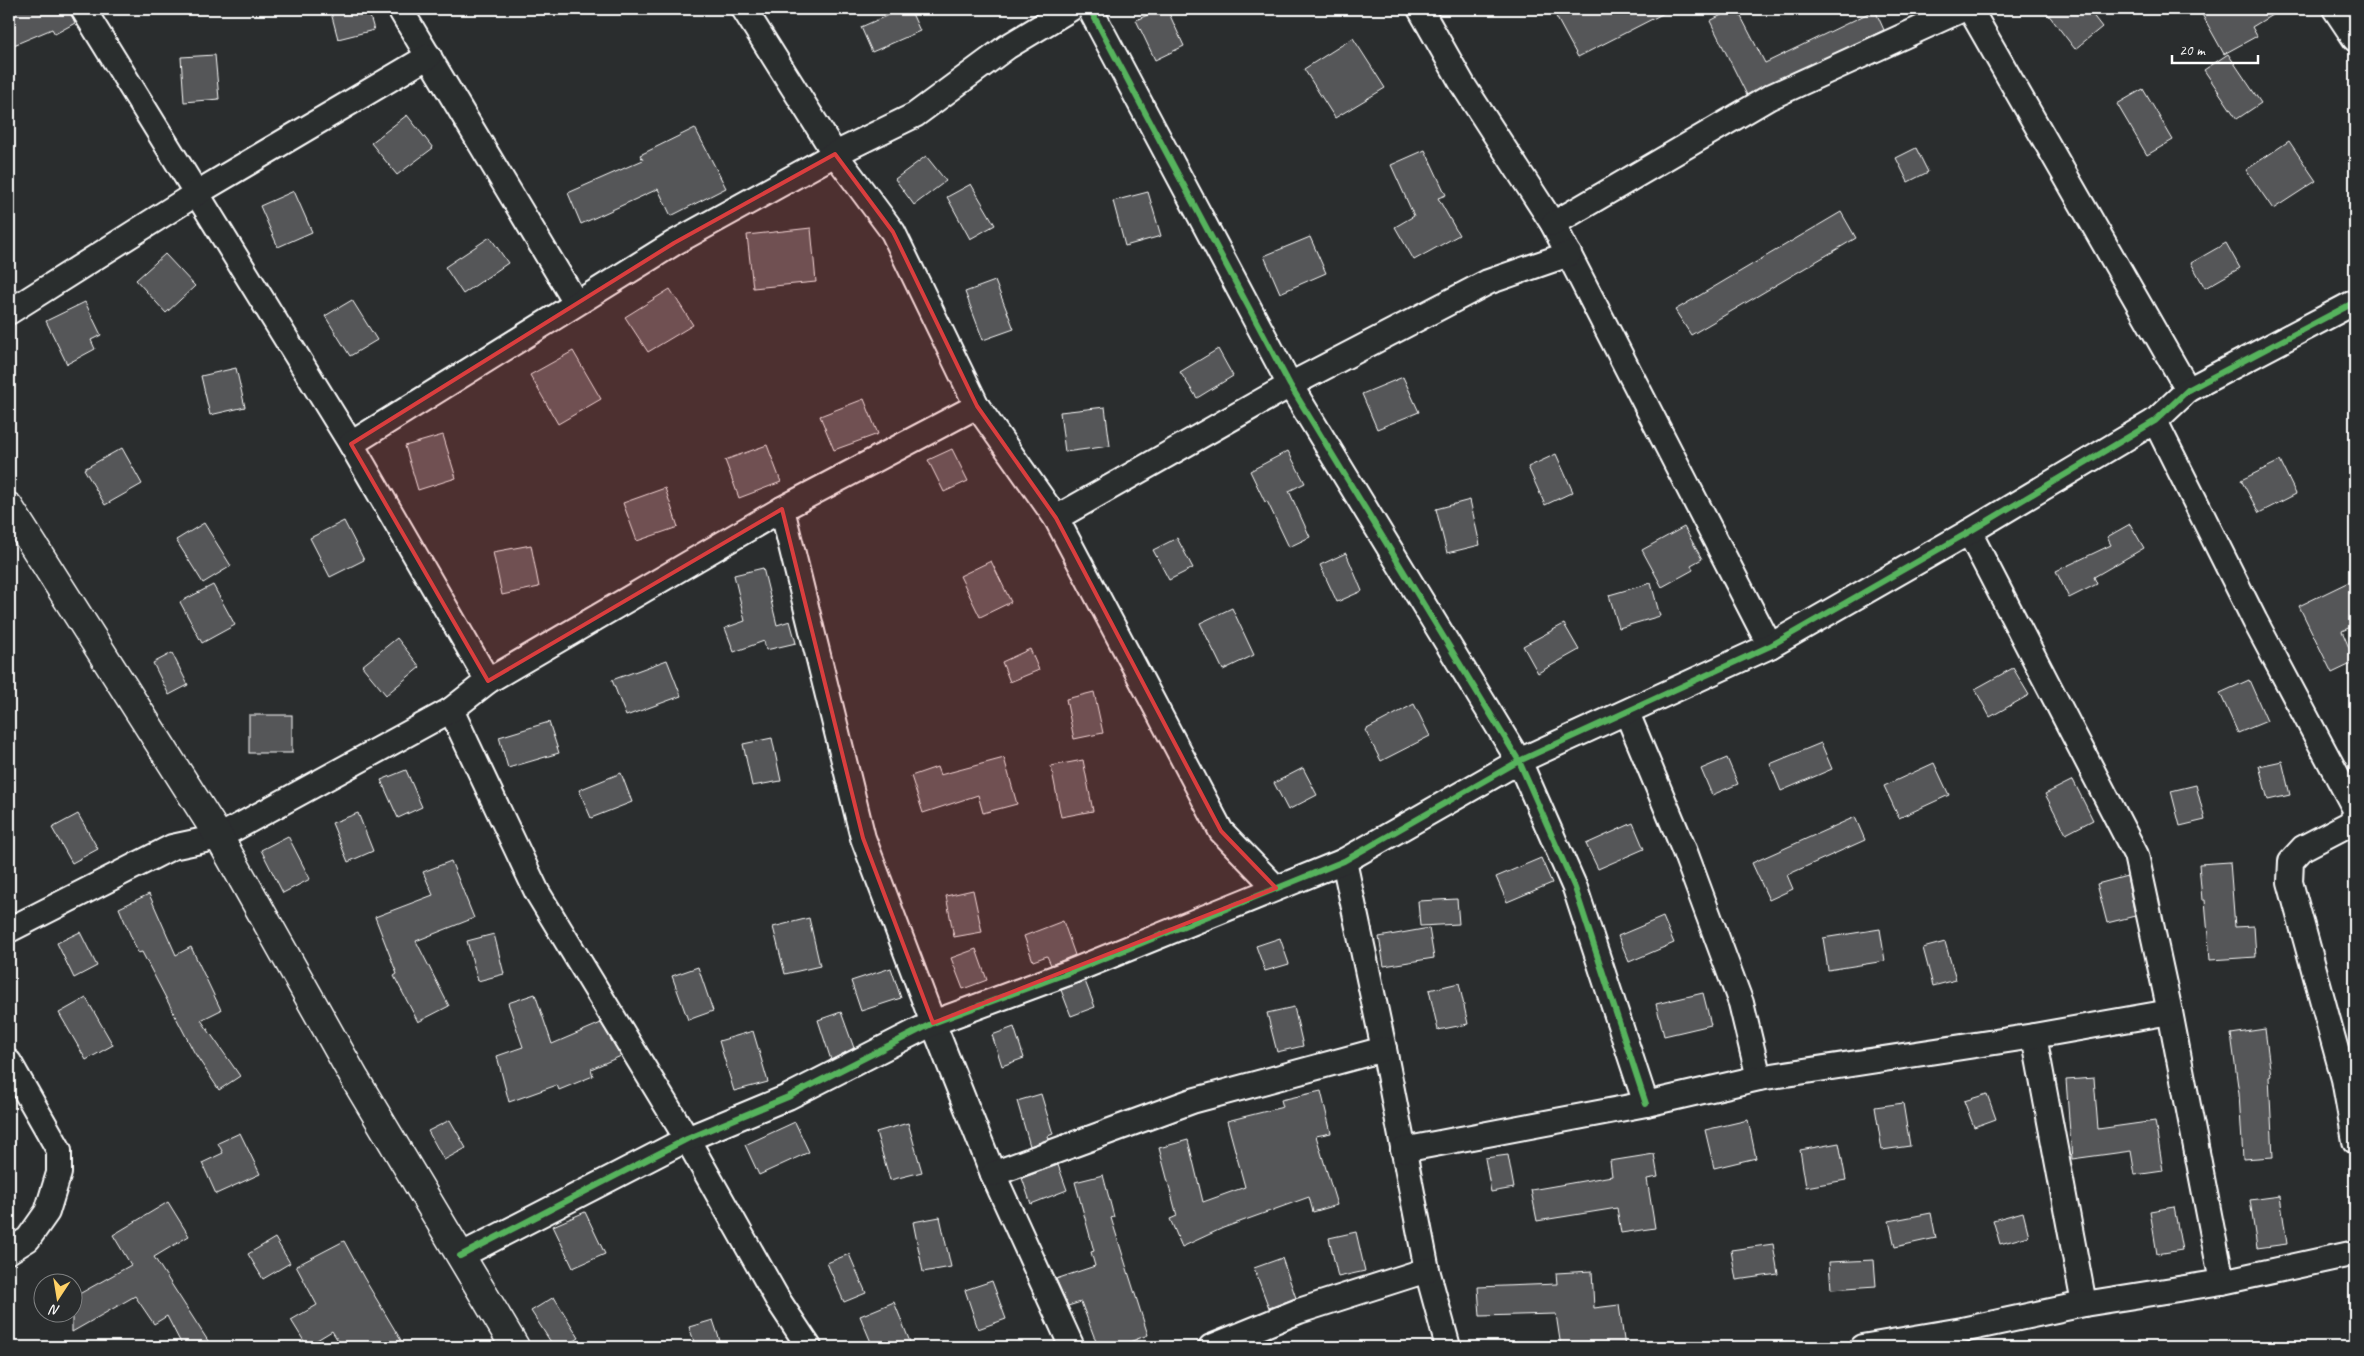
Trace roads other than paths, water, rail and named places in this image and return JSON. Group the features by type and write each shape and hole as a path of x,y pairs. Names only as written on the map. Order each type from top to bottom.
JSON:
{"street":[{"path":"83,9 351,444 488,680"},
{"path":"400,9 576,303"},
{"path":"744,9 834,154 893,232 977,406 1056,518 1221,830 1276,888"},
{"path":"351,444 674,242 834,154 915,115 1007,47 1070,9"},
{"path":"1090,9 1290,385 1518,761 1575,888 1646,1104"},
{"path":"1420,9 1463,85 1553,224 1770,646"},
{"path":"1553,224 1770,98 1962,9"},
{"path":"1970,9 2188,390"},
{"path":"2335,9 2355,39"},
{"path":"9,312 196,193 429,56"},
{"path":"1056,518 1290,385 1488,282 1569,254"},
{"path":"460,1256 687,1139 788,1097 933,1023 1068,973 1344,862 1518,761 1627,713 1770,646 1969,532 2155,421 2188,390 2355,302"},
{"path":"9,930 172,846 219,837 451,710 488,680 782,509 977,406"},
{"path":"2155,421 2255,621 2355,809"},
{"path":"9,507 219,837 355,1079 515,1347"},
{"path":"782,509 863,838 993,1174 1072,1347"},
{"path":"1969,532 2136,855 2170,1012 2222,1282"},
{"path":"451,710 537,892 687,1139 778,1300 809,1347"},
{"path":"1627,713 1685,852 1741,1003 1759,1078"},
{"path":"2355,816 2348,824 2303,848 2290,862 2290,882 2350,1076 2355,1141"},
{"path":"1344,862 1384,1049 1427,1270 1448,1347"},
{"path":"1403,1150 1646,1104 1759,1078 2034,1036 2170,1012"},
{"path":"2034,1036 2084,1304"},
{"path":"993,1174 1192,1101 1384,1049"},
{"path":"9,1062 59,1150 59,1173 46,1212 28,1238 9,1251"},
{"path":"1862,1347 1962,1330 2084,1304 2222,1282 2355,1253"},
{"path":"1210,1347 1299,1311 1427,1270"}]}
